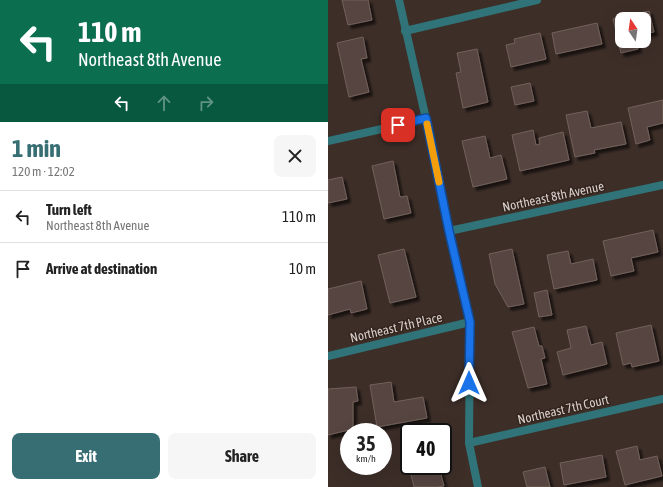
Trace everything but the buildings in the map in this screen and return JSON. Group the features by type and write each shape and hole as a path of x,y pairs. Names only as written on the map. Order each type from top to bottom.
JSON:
{"street":[{"path":"398,0 426,118 449,231 470,322 469,443 478,487"},
{"path":"405,31 537,0"},
{"path":"328,141 426,118"},
{"name":"Northeast 8th Avenue","path":"449,231 663,185"},
{"name":"Northeast 7th Place","path":"328,356 470,322"},
{"name":"Northeast 7th Court","path":"469,443 663,399"}],"slow traffic":[{"path":"427,124 439,182"}],"route":[{"path":"398,125 426,118 449,231 470,322 469,383"}]}
